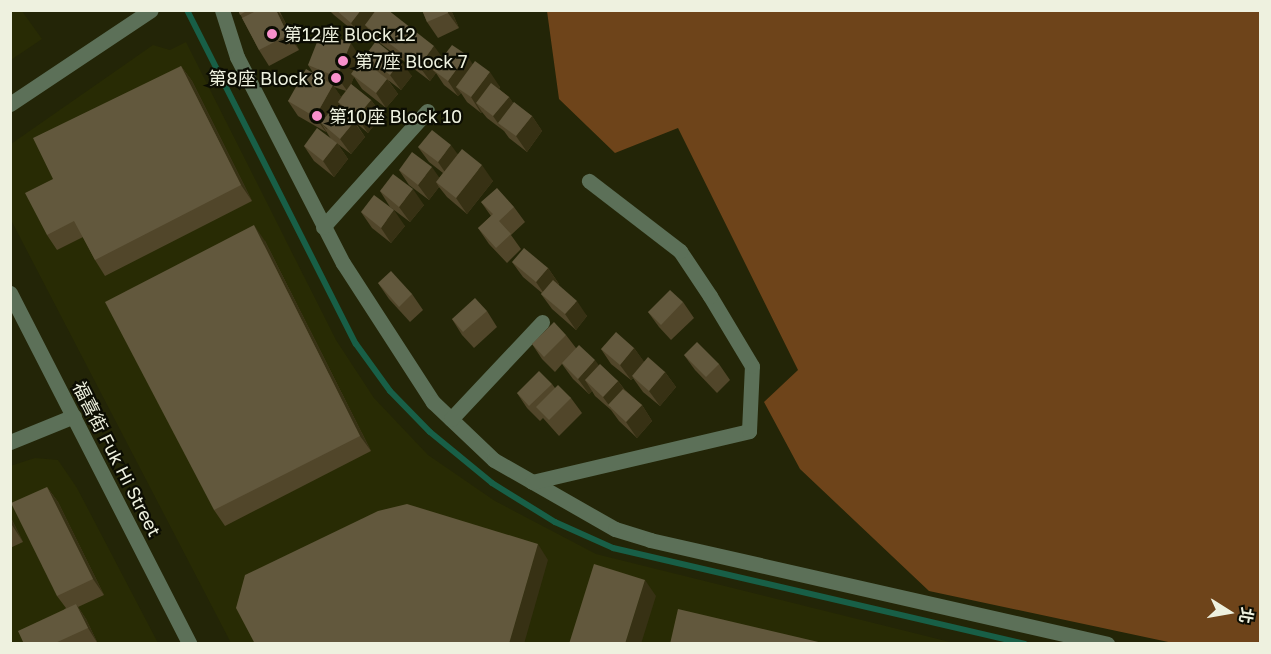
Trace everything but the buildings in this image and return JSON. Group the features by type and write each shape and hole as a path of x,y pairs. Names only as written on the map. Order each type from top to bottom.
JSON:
{"street":[{"path":"10,104 151,10"},
{"path":"222,10 237,57 323,227 433,402 494,460 615,529 650,540 1107,644"},
{"path":"323,227 428,111"},
{"path":"532,482 749,431 752,366 710,296 680,251 589,181"},
{"name":"福喜街 Fuk Hi Street","path":"10,293 190,644"},
{"path":"451,419 542,322"},
{"path":"10,442 74,416"}],"shaded area":[{"path":"11,10 22,11 42,39 11,60"},
{"path":"547,11 1260,11 1260,643 1173,643 929,591 800,469 764,402 798,370 678,128 615,153 559,99"},
{"path":"186,42 336,340 374,398 428,455 495,501 596,554 954,643 231,643 11,220 11,144 153,45 170,50"},
{"path":"35,458 58,460 77,488 158,643 11,643 10,466"}],"waterway":[{"path":"187,10 356,344 390,391 430,432 492,483 555,522 613,548 1025,644"}],"place":[{"name":"第12座 Block 12","path":"272,34"},
{"name":"第7座 Block 7","path":"343,61"},
{"name":"第8座 Block 8","path":"336,78"},
{"name":"第10座 Block 10","path":"317,116"}]}
